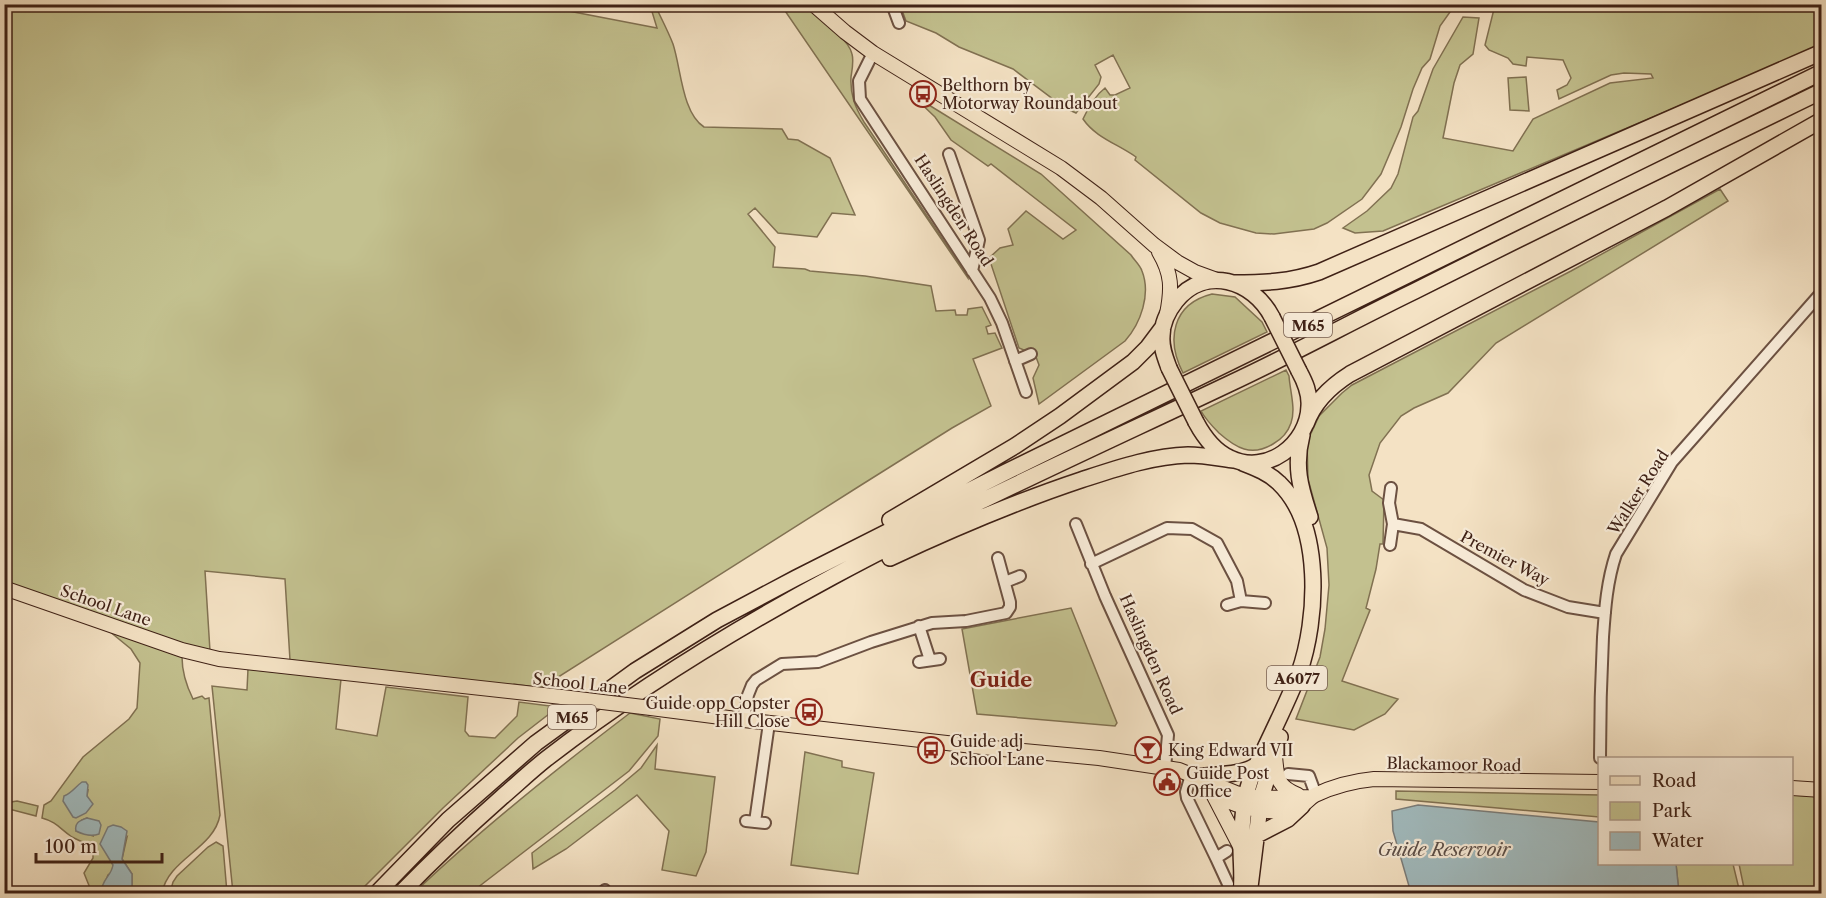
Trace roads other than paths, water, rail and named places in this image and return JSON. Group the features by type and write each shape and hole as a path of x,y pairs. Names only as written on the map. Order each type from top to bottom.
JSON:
{"highway":[{"path":"796,578 1015,446 1060,416 1133,362 1148,347 1179,298 1189,289 1200,284 1226,281 1281,281 1319,272 1821,52"},
{"name":"M65","path":"376,894 448,820 536,743 636,671 717,620 995,478 1821,72"},
{"name":"M65","path":"400,894 467,828 542,762 655,681 756,619 935,523 1235,381 1821,91"},
{"path":"756,619 955,527 1110,470 1160,458 1187,455 1260,462 1277,457 1292,447 1304,429 1311,412 1324,396 1350,374 1667,208 1821,120"},
{"name":"A6077","path":"1226,281 1258,296 1268,308 1305,383 1309,400 1298,455 1298,473 1317,552 1320,612 1316,637 1303,678 1234,850 1240,894"},
{"name":"A6077","path":"1165,321 1162,344 1169,368 1207,441 1222,454 1263,471 1277,481 1295,504 1304,525 1310,551 1313,584 1309,635 1299,671 1251,777 1257,835 1250,894"},
{"path":"1193,776 1239,773 1257,765"},
{"path":"1257,835 1288,819 1307,798"}],"main road":[{"path":"813,4 873,53 1060,168 1101,198 1154,245 1185,268 1226,281"},
{"path":"1154,245 1166,265 1171,283 1165,321"},
{"name":"School Lane","path":"4,588 182,650 219,659 769,723 1099,758 1165,768 1193,776 1236,793 1253,803"},
{"path":"1275,751 1277,775 1281,784 1288,791 1307,798"},
{"path":"1193,776 1214,795 1237,806 1253,803"},
{"name":"Blackamoor Road","path":"1253,803 1280,810 1352,782 1374,779 1598,782"},
{"path":"1793,788 1821,790"},
{"path":"1214,795 1234,850"}],"street":[{"path":"892,4 899,23"},
{"name":"Haslingden Road","path":"873,53 859,81 860,99 990,298 1002,323 1026,392"},
{"path":"949,154 979,240 972,271"},
{"name":"Walker Road","path":"1600,757 1600,684 1605,613 1611,569 1616,554 1672,462 1821,292"},
{"path":"1015,361 1031,354"},
{"path":"1390,546 1393,524 1389,503 1391,488"},
{"name":"Haslingden Road","path":"1076,524 1091,564 1168,735 1165,768"},
{"name":"Premier Way","path":"1393,524 1421,528 1524,590 1568,607 1605,613"},
{"path":"1091,564 1167,528 1192,529 1217,543 1237,581 1241,601"},
{"path":"744,720 752,685 778,666 786,663 818,662 871,642 936,622 966,621 1003,615 1010,604 998,558"},
{"path":"1005,582 1020,576"},
{"path":"1227,605 1241,601 1265,603"},
{"path":"919,626 929,660"},
{"path":"756,822 769,723"},
{"path":"1288,774 1314,776 1307,798"},
{"path":"1193,776 1186,792 1187,798 1228,884"},
{"path":"1216,858 1234,850"}],"water":[{"path":"82,782 88,785 87,796 93,804 86,813 76,818 63,801 64,796"},
{"name":"Guide Reservoir","path":"1418,805 1598,822 1598,865 1676,865 1679,893 1411,893 1393,831 1392,811"},
{"path":"87,818 99,821 101,825 99,834 88,835 76,831 78,822"},
{"path":"113,825 127,831 122,859 132,874 132,893 101,893 113,865 100,844 108,827"}],"place":[{"name":"Belthorn by Motorway Roundabout","path":"923,94"},
{"name":"Guide opp Copster Hill Close","path":"809,712"},
{"name":"Guide adj School Lane","path":"931,750"},
{"name":"King Edward VII","path":"1148,750"},
{"name":"Guide Post Office","path":"1167,782"}],"district":[{"name":"Guide","path":"1001,680"}]}
